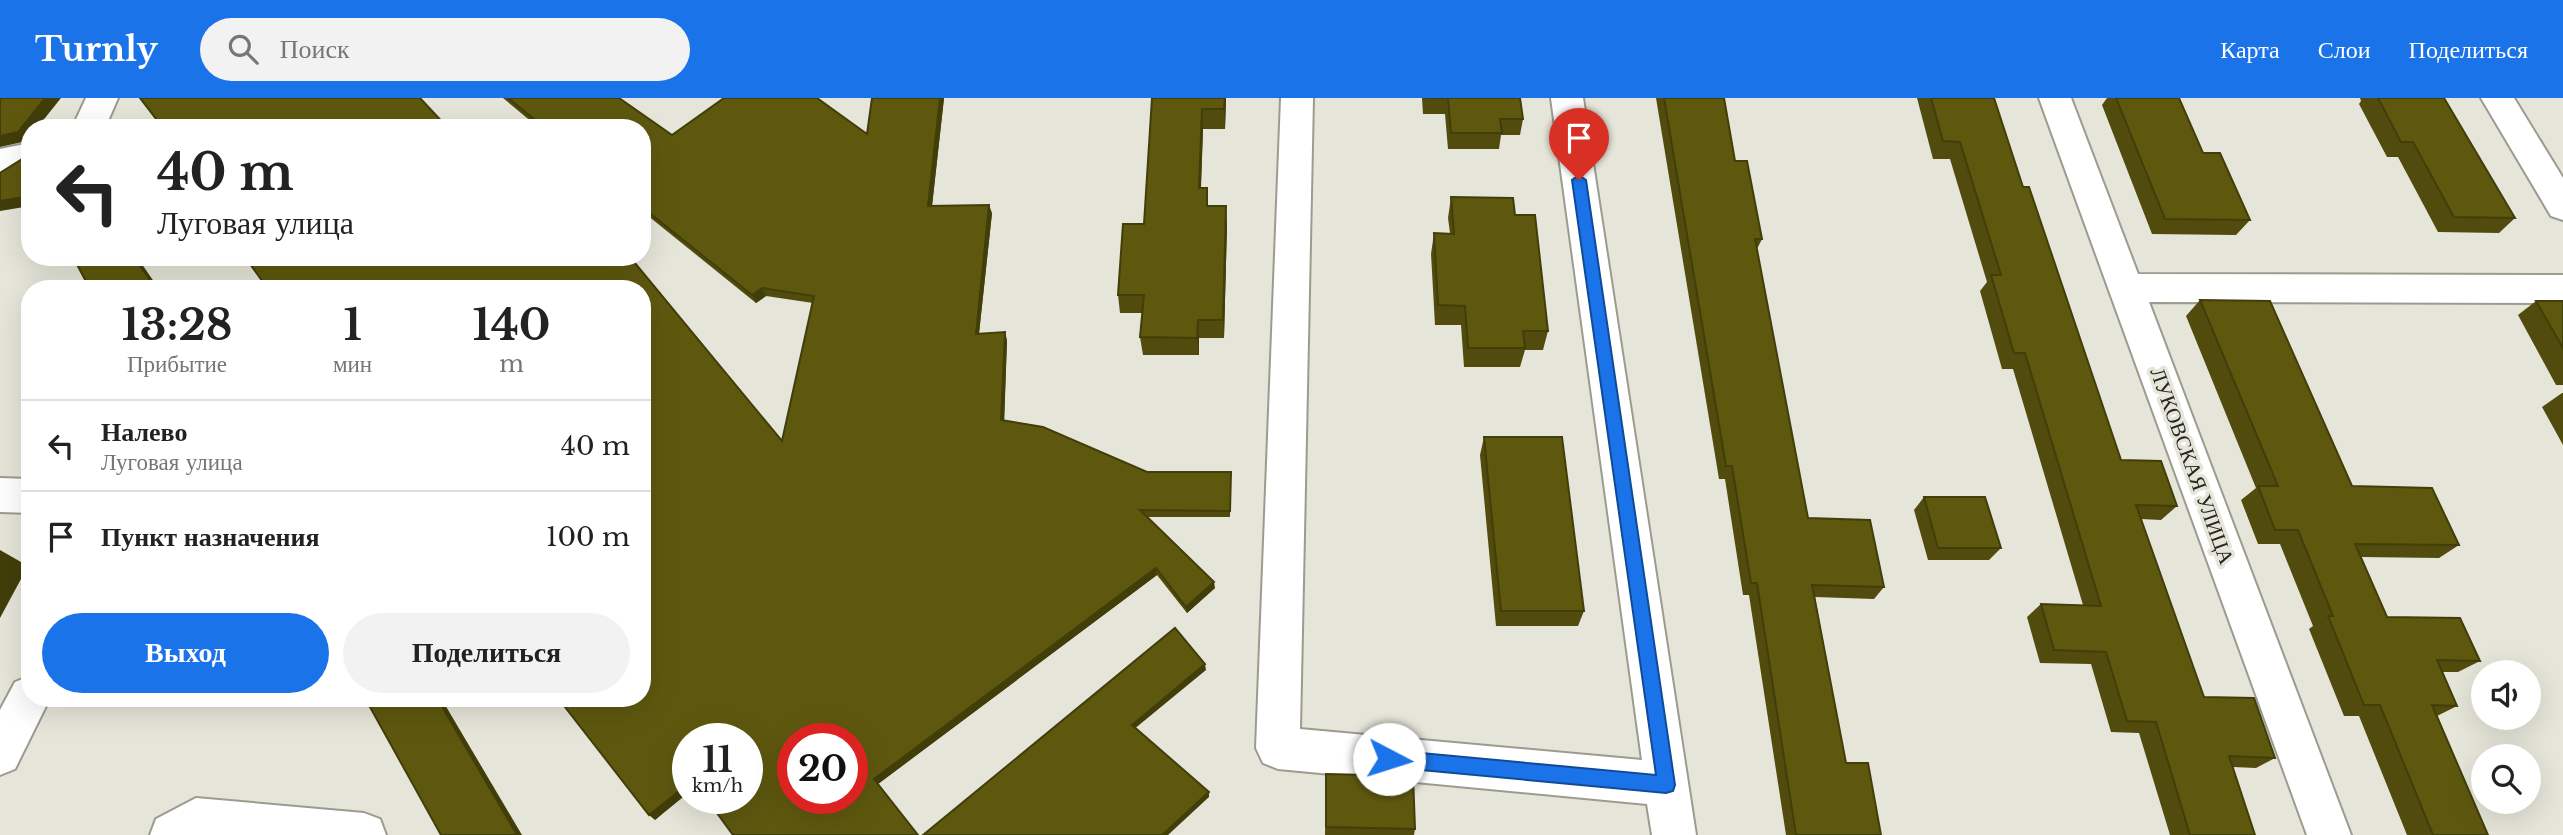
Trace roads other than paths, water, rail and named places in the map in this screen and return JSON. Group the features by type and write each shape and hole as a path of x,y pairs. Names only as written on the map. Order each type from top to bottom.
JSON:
{"street":[{"path":"92,119 102,98"},
{"path":"1297,98 1278,748 1666,785"},
{"path":"1567,98 1674,835"},
{"name":"ЛУКОВСКАЯ УЛИЦА","path":"2055,98 2329,835"},
{"path":"2497,98 2563,207"},
{"path":"0,161 21,157"},
{"path":"2126,288 2563,289"},
{"path":"0,495 21,496"},
{"path":"0,754 24,707"},
{"path":"172,835 196,820 364,835"}]}
